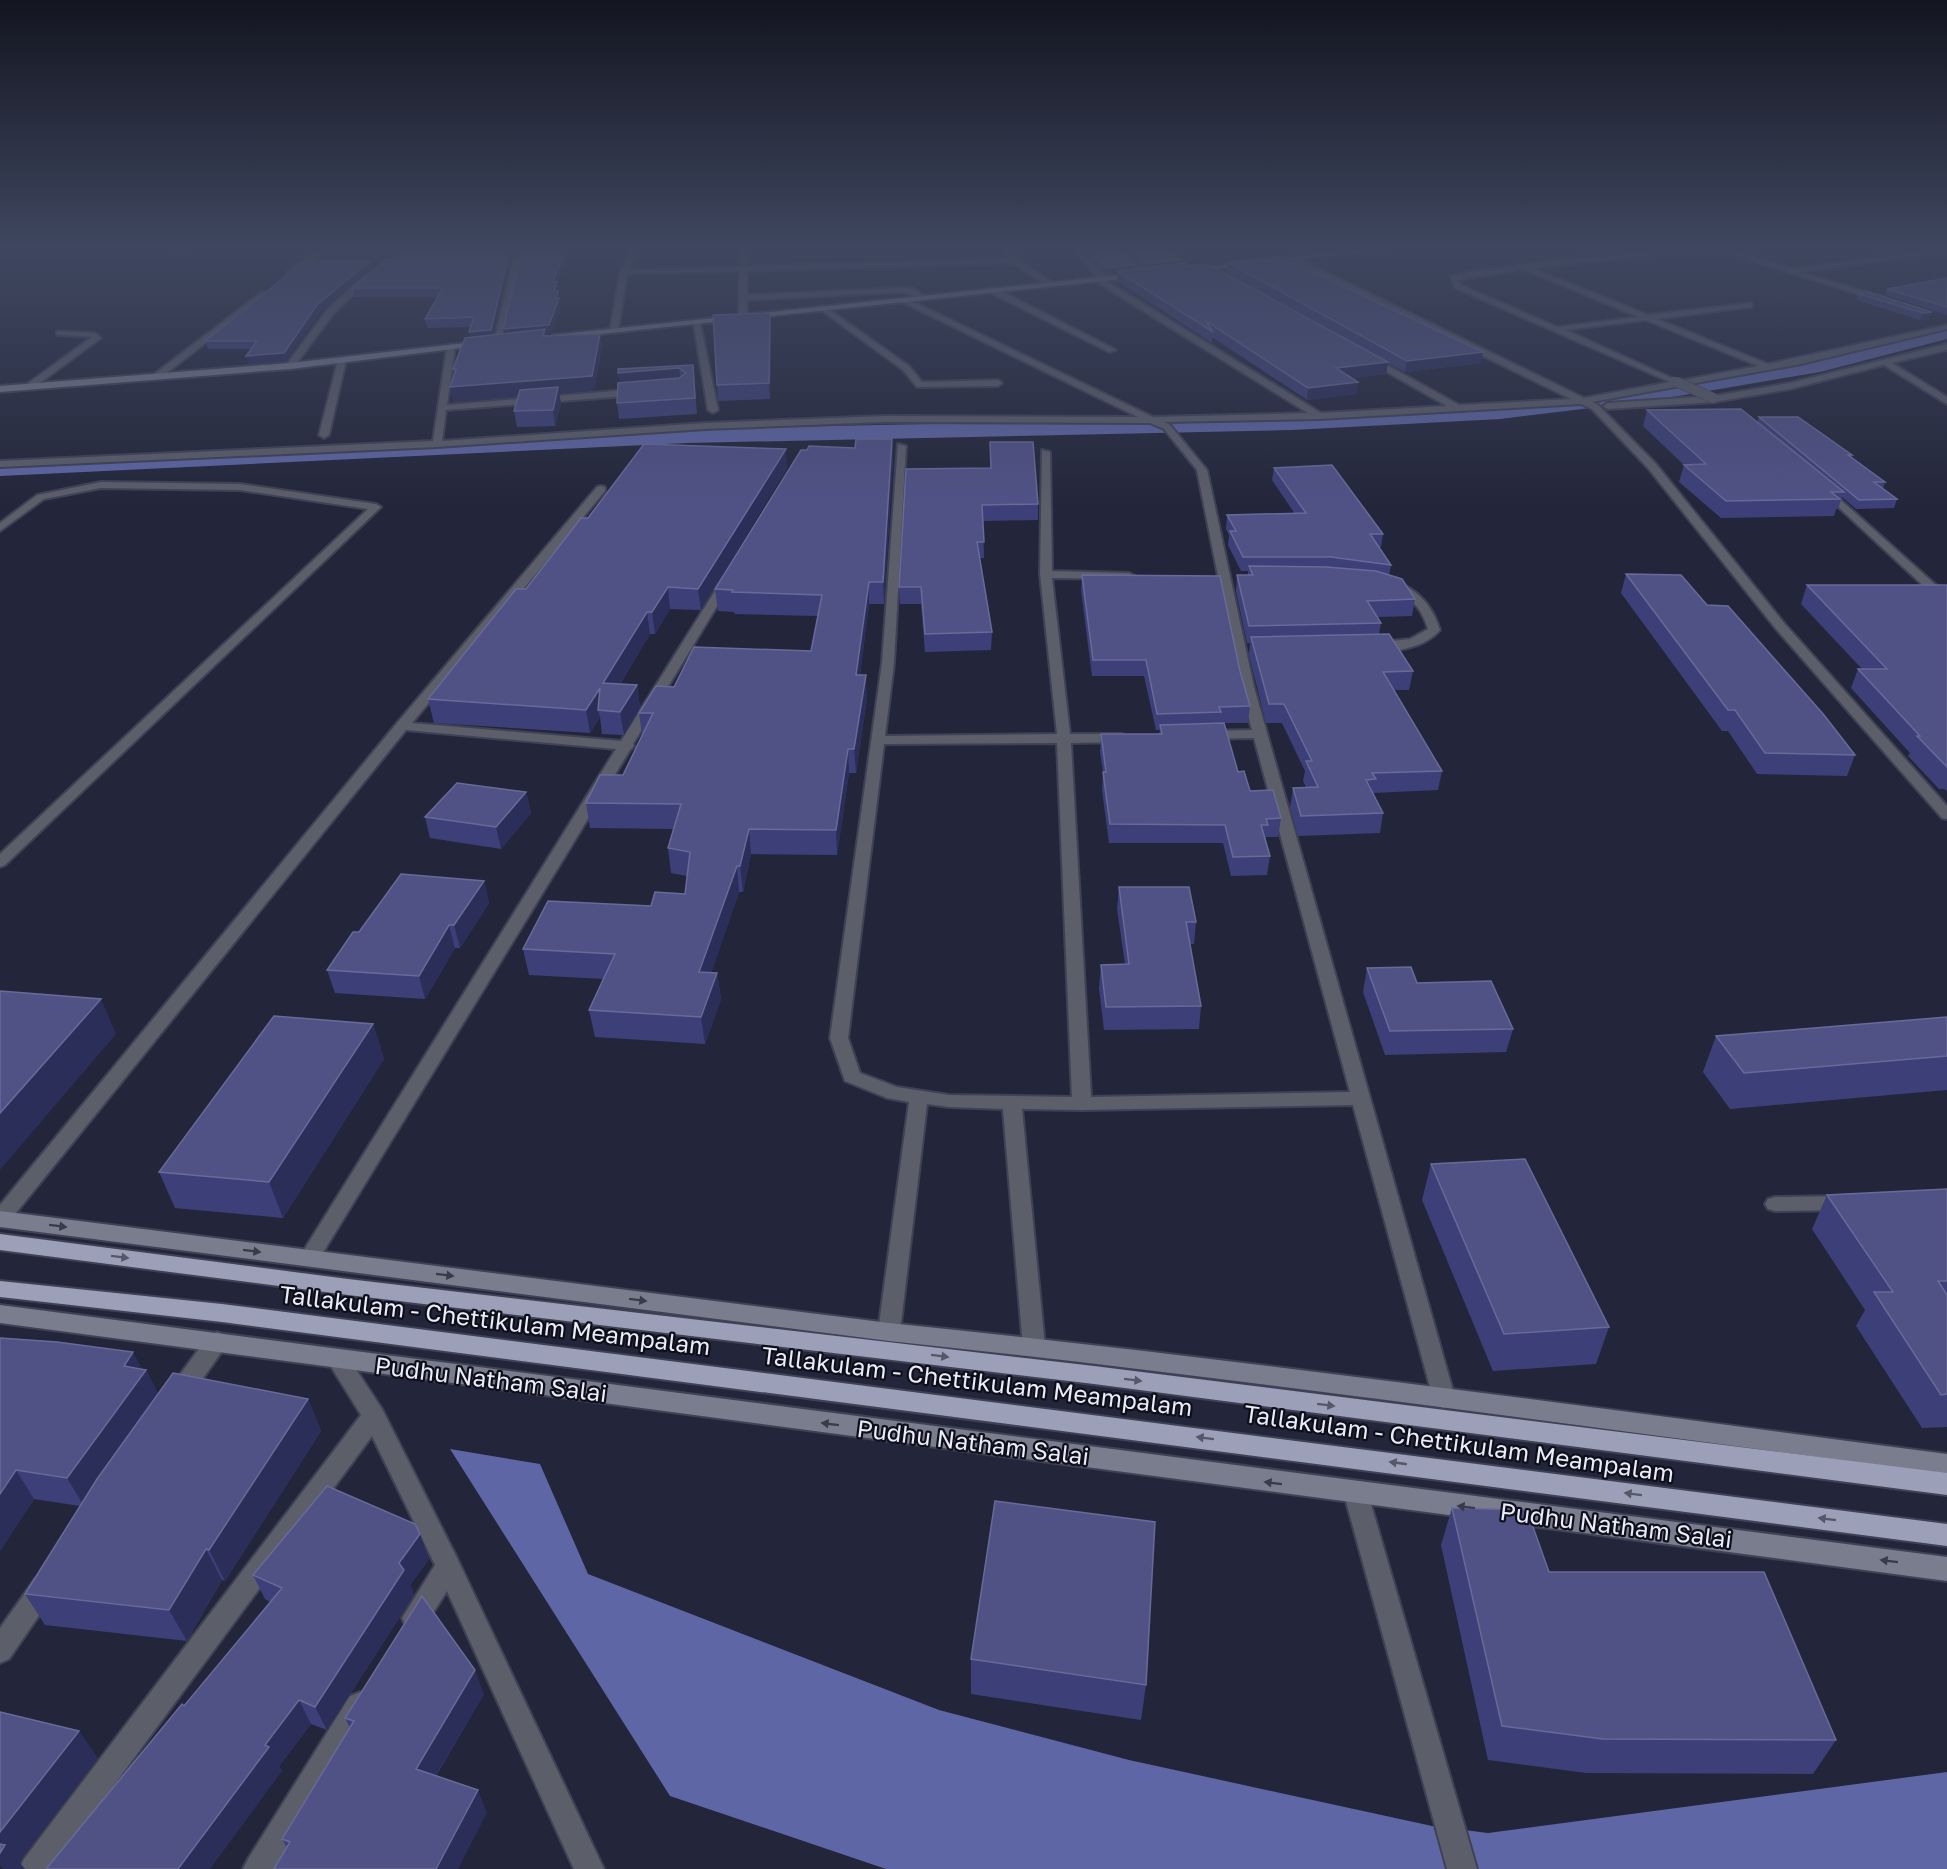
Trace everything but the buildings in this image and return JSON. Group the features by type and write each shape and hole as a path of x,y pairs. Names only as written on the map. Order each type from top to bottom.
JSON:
{"highway":[{"name":"Tallakulam - Chettikulam Meampalam","path":"0,1242 348,1287 1094,1375 1947,1484"},
{"name":"Tallakulam - Chettikulam Meampalam","path":"0,1289 222,1313 1947,1535"}],"main road":[{"path":"545,337 577,334"},
{"path":"0,389 290,366 510,340"},
{"path":"0,1219 889,1332 1034,1347 1444,1398 1947,1464"},
{"name":"Pudhu Natham Salai","path":"0,1314 1356,1494 1947,1569"}],"street":[{"path":"30,386 97,338 91,334"},
{"path":"156,377 212,334"},
{"path":"290,366 314,334"},
{"path":"498,342 500,334"},
{"path":"698,334 713,410"},
{"path":"860,334 906,368 920,385 998,383"},
{"path":"975,334 1167,427 1202,470 1224,578 1244,649 1246,687 1261,734 1444,1398"},
{"path":"1080,334 1112,350"},
{"path":"1189,334 1319,416"},
{"path":"1446,334 1588,404 1652,466 1780,626 1947,815"},
{"path":"1568,334 1717,401"},
{"path":"1686,334 1767,367"},
{"path":"1588,404 1767,367 1805,362 1918,334"},
{"path":"437,444 451,347"},
{"path":"0,464 437,444 705,426 862,420 1151,420 1717,401 1790,386 1947,347"},
{"path":"1353,350 1458,408"},
{"path":"324,435 342,360"},
{"path":"1805,362 1826,371"},
{"path":"1886,363 1947,401"},
{"path":"442,408 645,391"},
{"path":"901,446 888,663 839,1038 852,1077 894,1093 950,1101 1082,1104 1362,1098"},
{"path":"1045,452 1046,574 1064,739 1082,1104"},
{"path":"1818,484 1947,601"},
{"path":"0,528 41,497 100,485 240,487 376,507 0,862"},
{"path":"0,1219 402,726 601,489"},
{"path":"309,1258 627,746 732,572"},
{"path":"1046,574 1141,576"},
{"path":"1362,646 1405,645 1426,638 1434,630 1431,616 1417,599 1403,588 1385,583"},
{"path":"402,726 627,746"},
{"path":"1191,736 1261,734"},
{"path":"878,740 1133,737"},
{"path":"889,1332 919,1096"},
{"path":"1012,1102 1034,1347"},
{"path":"1775,1204 1867,1203"},
{"path":"169,1408 217,1341"},
{"path":"338,1360 374,1416 448,1566 589,1869"},
{"path":"34,1869 374,1416"},
{"path":"1356,1494 1462,1869"},
{"path":"404,1637 448,1566"},
{"path":"0,1650 54,1572"},
{"path":"258,1869 372,1687"}],"water":[{"path":"450,1449 540,1464 588,1574 939,1710 1129,1760 1432,1826 1488,1833 1947,1772 1947,1869 886,1869 670,1796"}],"waterway":[{"path":"0,469 687,436 1292,423 1500,412 1649,395 1820,366 1942,334"}]}
